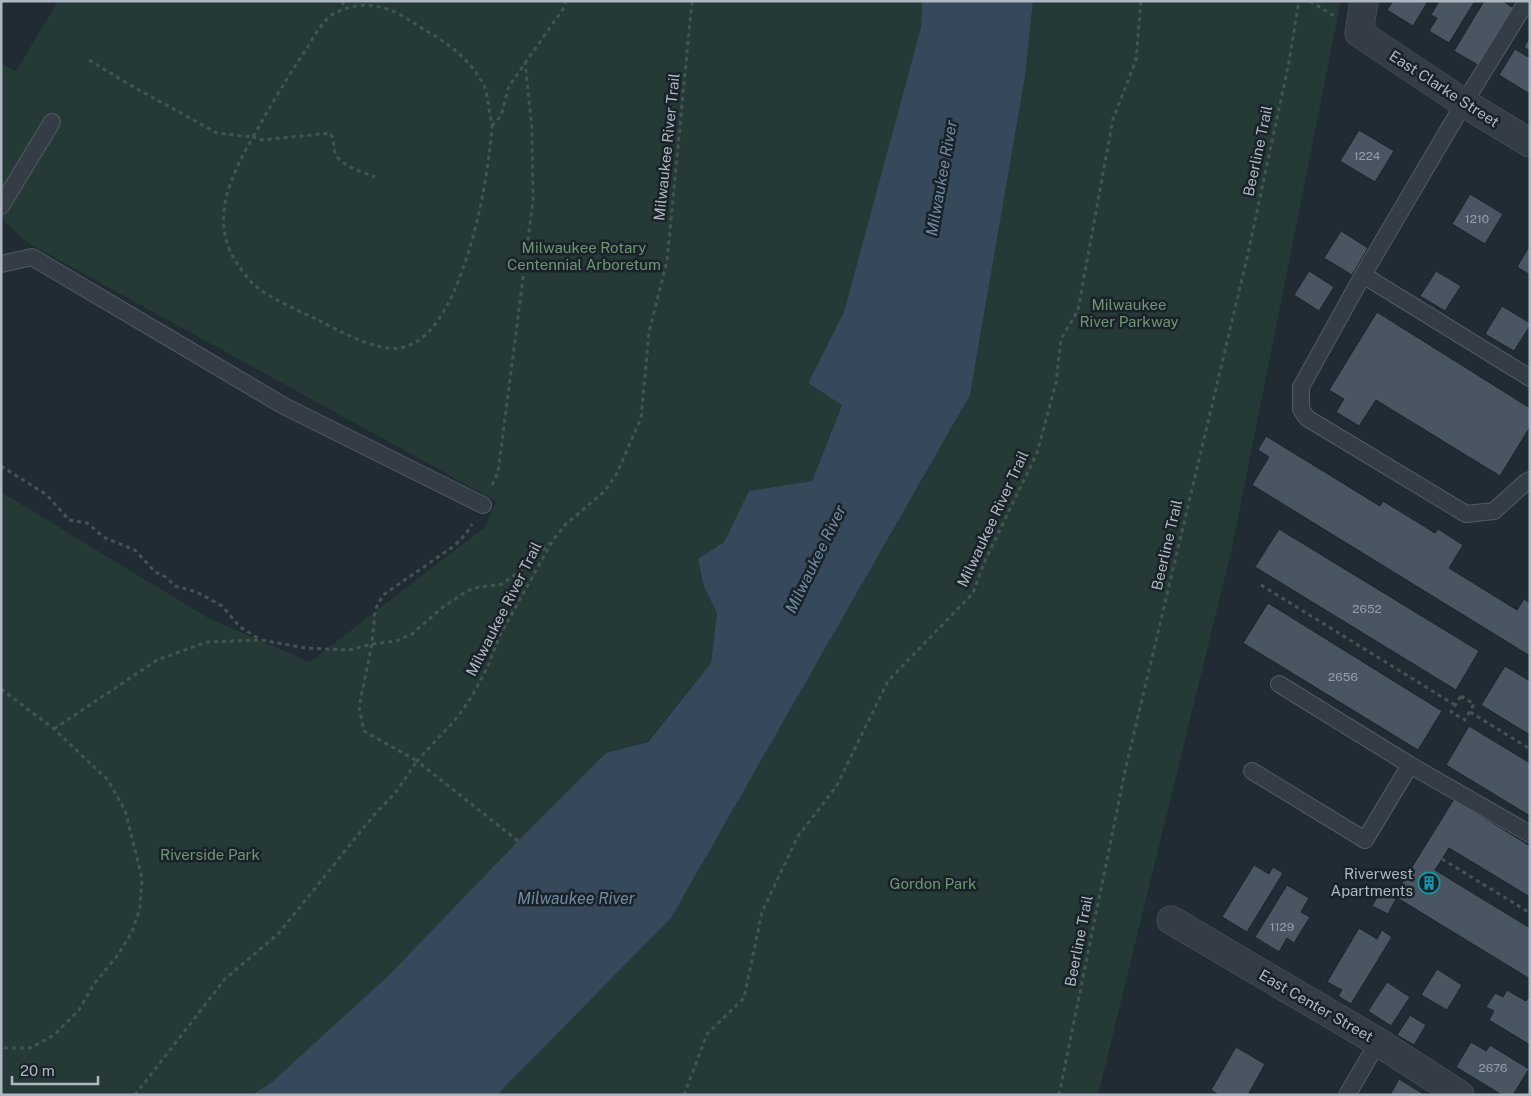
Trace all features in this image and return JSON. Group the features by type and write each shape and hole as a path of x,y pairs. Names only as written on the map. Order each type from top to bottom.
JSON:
{"street":[{"path":"1349,26 1364,1"},
{"name":"East Clarke Street","path":"1349,26 1464,103 1530,143"},
{"name":"East Center Street","path":"1171,920 1378,1042 1460,1095"}],"lane":[{"path":"1527,1 1464,103 1363,275 1301,387 1302,409 1307,418 1466,514 1494,510 1530,480"},
{"path":"1,206 52,122"},
{"path":"1,264 32,257 284,406 483,505"},
{"path":"1363,275 1530,378"},
{"path":"1279,684 1530,834"},
{"path":"1252,771 1365,840 1410,764"},
{"path":"1347,1095 1378,1042"}],"path":[{"path":"343,1 343,9"},
{"path":"492,126 501,116 509,86 566,1"},
{"name":"Milwaukee River Trail","path":"135,1095 224,979 279,933 374,815 396,792 417,761 456,719 471,698 488,666 500,635 553,540 566,524 604,491 617,473 641,418 650,332 667,261 692,1"},
{"name":"Milwaukee River Trail","path":"684,1095 707,1034 744,998 762,912 798,836 836,787 888,681 973,593 984,563 1037,453 1056,383 1061,339 1078,310 1113,119 1136,60 1141,1"},
{"name":"Beerline Trail","path":"1059,1095 1125,771 1247,258 1287,72 1299,1"},
{"path":"1310,1 1349,26"},
{"path":"378,4 397,12 449,45 468,60 485,86 492,126 487,169 475,226 460,276 446,308 434,327 418,342 398,348 376,345 345,334 276,299 253,283 235,261 226,243 223,221 225,198 235,168 289,74 316,33 332,15 343,9 356,5 378,4"},
{"path":"89,60 217,133 262,140 330,133 334,138 336,155 345,164 375,177"},
{"path":"518,841 417,761 364,731 359,707 372,644 374,610 383,595 454,546 466,534 483,505 498,473 533,200 532,129 525,62"},
{"path":"1,466 47,496 69,520 87,523 105,538 135,550 155,572 166,577 176,586 197,592 222,606 240,627 261,640"},
{"path":"54,729 157,660 207,642 261,640 306,648 349,650 372,644 396,641 412,634 443,607 467,591 478,587 502,584 553,540"},
{"path":"1261,585 1455,705"},
{"path":"1,689 54,729 107,779 125,810 142,878 140,908 132,932 117,956 94,984 79,1010 54,1036 30,1048 1,1047"},
{"path":"1461,696 1474,704 1470,712 1465,720 1451,712 1461,696"},
{"path":"1470,712 1530,749"},
{"path":"1442,859 1530,913"}],"green space":[{"name":"Milwaukee Rotary Centennial Arboretum","path":"58,1 922,1 921,27 844,312 808,383 842,404 812,481 750,491 724,542 698,559 704,587 717,613 711,663 647,742 606,753 389,975 272,1082 251,1095 1,1095 1,492 210,619 310,662 485,527 496,501 28,243 1,218 1,63 16,71"},
{"name":"Gordon Park","path":"1033,1 1341,1 1232,548 1098,1095 497,1095 671,918 970,395 1025,77"}],"water":[{"name":"Milwaukee River","path":"922,1 1033,1 1025,77 970,395 671,918 497,1095 251,1095 272,1082 389,975 606,753 648,742 711,663 717,613 704,587 698,559 724,542 749,491 812,481 842,405 808,383 844,312 921,27"}],"building":[{"path":"1393,1 1428,1 1413,26 1387,10"},
{"path":"1439,1 1475,1 1449,43 1429,31 1437,18 1431,15"},
{"path":"1484,1 1503,1 1518,11 1483,68 1454,51"},
{"path":"1530,37 1530,51 1524,47"},
{"path":"1515,49 1530,58 1530,94 1499,75"},
{"path":"1359,130 1394,151 1375,182 1340,161"},
{"path":"1470,194 1503,214 1485,244 1452,224"},
{"path":"1341,231 1368,248 1352,275 1324,258"},
{"path":"1530,245 1530,275 1517,267"},
{"path":"1309,271 1334,287 1319,311 1294,295"},
{"path":"1436,271 1461,286 1445,311 1420,296"},
{"path":"1502,306 1530,323 1514,351 1485,334"},
{"path":"1377,312 1530,408 1530,427 1500,476 1376,400 1359,426 1336,412 1344,399 1329,390"},
{"path":"1266,436 1380,506 1383,501 1435,533 1438,529 1463,545 1449,568 1517,610 1524,599 1530,603 1530,656 1252,485 1269,457 1258,450"},
{"path":"1279,529 1479,651 1456,690 1255,567"},
{"path":"1268,603 1442,711 1418,750 1243,643"},
{"path":"1505,666 1530,681 1530,735 1481,705"},
{"path":"1469,726 1530,763 1530,816 1446,765"},
{"name":"Riverwest Apartments","path":"1454,799 1530,846 1530,897 1449,848 1435,870 1530,928 1530,979 1394,896"},
{"path":"1254,865 1269,874 1273,867 1283,873 1247,932 1222,917"},
{"path":"1287,885 1309,898 1301,912 1310,917 1294,943 1287,938 1279,952 1255,937"},
{"path":"1381,890 1396,899 1388,914 1372,906"},
{"path":"1359,928 1377,939 1382,930 1392,937 1351,1004 1338,996 1342,990 1327,982"},
{"path":"1437,969 1462,985 1447,1010 1421,995"},
{"path":"1387,982 1410,997 1391,1026 1368,1011"},
{"path":"1507,990 1526,1001 1530,995 1530,1045 1489,1020 1494,1011 1486,1007 1495,993 1503,997"},
{"path":"1410,1015 1426,1025 1414,1045 1397,1035"},
{"path":"1471,1042 1486,1051 1490,1045 1529,1069 1513,1095 1502,1095 1456,1067"},
{"path":"1236,1047 1265,1064 1248,1095 1219,1095 1211,1090"},
{"path":"1399,1079 1425,1095 1390,1095"}],"place":[{"name":"Riverwest Apartments","path":"1429,883"}],"park label":[{"name":"Milwaukee River Parkway","path":"1129,314"},
{"name":"Riverside Park","path":"210,855"}]}
